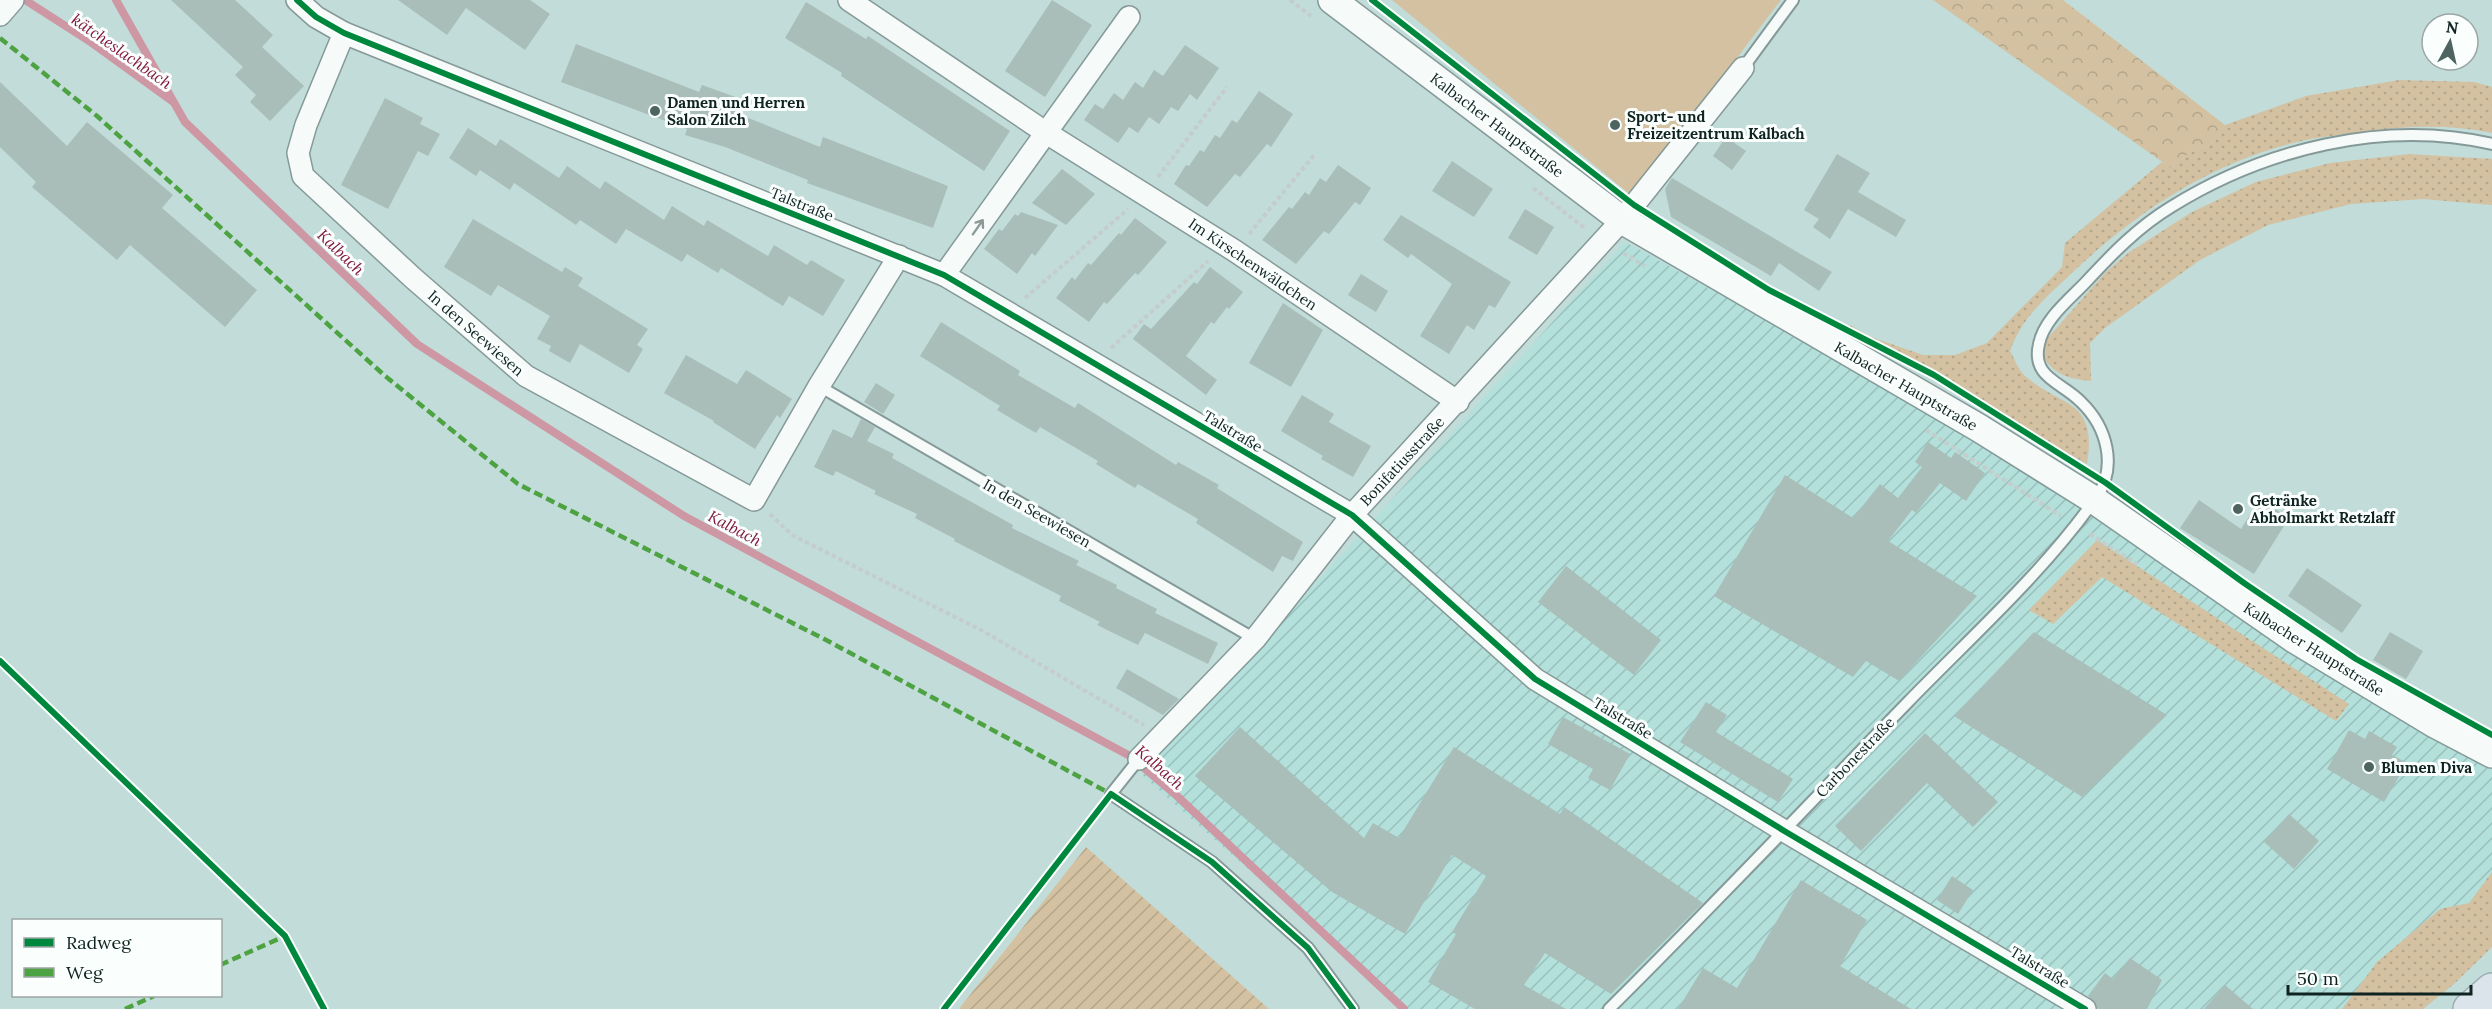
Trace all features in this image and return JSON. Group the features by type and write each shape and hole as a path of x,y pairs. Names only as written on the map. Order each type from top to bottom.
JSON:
{"highway":[{"path":"2470,1009 2492,990"}],"street":[{"name":"Talstraße","path":"297,0 316,17 344,33 944,275 1352,515 1535,679 1786,832 2085,1009"},
{"name":"Im Kirschenwäldchen","path":"849,0 1045,132 1231,248 1458,402"},
{"name":"Kalbacher Hauptstraße","path":"1332,0 1622,220 1979,428 2094,500 2294,639 2433,723 2492,753"},
{"path":"944,275 1129,17"},
{"name":"In den Seewiesen","path":"344,33 298,153 303,176 413,278 526,376 754,500"},
{"name":"Bonifatiusstraße","path":"1139,759 1255,639 1352,515 1603,242 1743,68"},
{"path":"754,500 819,386 899,256"}],"lane":[{"path":"1743,68 1793,0"},
{"name":"Carbonestraße","path":"1610,1009 1786,832 1832,781 2045,561 2106,483 2109,459 2101,428 2080,400 2045,375 2038,363 2039,342 2051,319 2122,243 2171,207 2250,166 2319,145 2400,136 2462,137 2492,144"},
{"name":"In den Seewiesen","path":"819,386 1255,639"},
{"path":"1139,759 1111,794 1212,862 1308,948 1353,1009"}],"path":[{"path":"1008,312 1145,194 1227,87"},
{"path":"1095,363 1231,248 1315,154"},
{"path":"1603,242 1654,271"},
{"path":"1920,426 2143,568"},
{"path":"754,500 792,535 981,630 1162,735"}],"shaded area":[{"path":"1625,242 2094,500 2492,754 2492,935 2454,984 2421,1009 1406,1009 1142,775"}],"green space":[{"name":"Sport- und Freizeitzentrum Kalbach","path":"1392,0 1781,0 1632,196"},
{"path":"1933,0 2063,0 2225,125 2210,145 2190,152 2171,168"},
{"path":"2399,80 2474,82 2492,87 2492,133 2443,127 2377,130 2306,140 2242,160 2211,173 2153,207 2075,270 2046,297 2029,317 2015,338 2010,351 2024,375 2037,386 2073,407 2081,415 2087,426 2089,442 2087,464 1843,329 1850,325 1871,337 1923,355 1955,355 1987,343 2062,267 2065,243 2162,162 2171,168 2190,152 2210,145 2225,125 2306,96"},
{"path":"2409,154 2492,159 2492,205 2423,199 2351,204 2268,225 2200,260 2105,328 2090,343 2091,381 2064,376 2044,358 2046,340 2105,273 2128,253 2192,212 2256,182 2330,163"},
{"path":"2097,540 2349,704 2336,721 2102,577 2053,624 2029,610"},
{"path":"1086,847 1269,1009 959,1009"},
{"path":"2492,872 2492,947 2454,984 2423,1009 2342,1009 2377,962 2440,909 2469,903"}],"building":[{"path":"171,0 235,0 273,35 262,47 304,86 270,121 250,102 256,95 235,75 243,67"},
{"path":"398,0 530,0 550,14 525,50 466,8 447,35"},
{"path":"1052,0 1092,25 1045,97 1005,71"},
{"path":"806,2 866,39 868,36 1010,131 984,171 841,76 842,73 785,38"},
{"path":"576,44 699,92 702,85 741,99 736,113 820,147 823,137 948,186 933,228 807,183 808,180 725,147 685,135 687,129 561,82"},
{"path":"1185,45 1219,68 1197,100 1190,94 1178,111 1171,107 1159,124 1149,117 1138,133 1129,127 1118,143 1084,120 1095,104 1103,109 1114,93 1123,100 1135,82 1143,88 1154,70 1163,76"},
{"path":"0,82 67,146 87,122 173,195 162,208 257,290 225,327 130,245 117,260 32,187 36,182 0,147"},
{"path":"1259,91 1293,114 1271,147 1267,144 1240,177 1235,174 1207,207 1174,184 1186,165 1189,166 1200,150 1204,152 1215,135 1220,138 1232,120 1237,123"},
{"path":"385,98 423,118 420,124 440,134 428,156 418,151 388,209 341,185"},
{"path":"468,128 496,146 500,139 559,178 567,166 600,189 605,181 664,220 672,206 704,226 707,220 768,256 774,245 807,265 811,260 845,280 823,316 789,296 783,306 721,268 718,273 687,254 682,262 626,229 616,244 580,220 576,225 514,183 510,190 480,170 476,176 449,158"},
{"path":"1726,137 1746,151 1732,170 1713,156"},
{"path":"1837,154 1870,173 1858,192 1906,220 1896,237 1848,209 1830,239 1813,227 1819,219 1804,210"},
{"path":"1452,161 1493,189 1474,217 1432,191"},
{"path":"1338,165 1371,188 1360,205 1355,202 1329,234 1324,231 1296,264 1262,240 1289,207 1292,209 1305,192 1309,195 1320,178 1326,182"},
{"path":"1062,169 1095,194 1066,225 1032,203"},
{"path":"1672,178 1832,272 1819,291 1779,263 1771,276 1671,217 1665,189"},
{"path":"1525,209 1554,227 1537,255 1508,238"},
{"path":"1021,212 1058,225 1035,256 1032,253 1017,274 984,249 999,229 1002,231 1015,214 1018,216"},
{"path":"1401,215 1511,282 1495,308 1489,305 1474,330 1467,325 1449,354 1420,336 1452,284 1411,254 1408,258 1383,240"},
{"path":"1135,218 1167,242 1138,275 1135,273 1107,304 1104,302 1089,322 1056,298 1072,277 1075,280 1088,263 1091,265"},
{"path":"473,219 562,272 565,267 583,278 578,286 648,329 637,345 643,349 629,373 580,344 570,363 549,351 551,346 537,339 550,316 498,285 491,296 444,267"},
{"path":"1210,267 1243,292 1214,324 1211,322 1186,356 1217,380 1206,395 1133,339 1144,324 1151,329 1194,282 1197,284"},
{"path":"1361,274 1388,291 1376,312 1348,295"},
{"path":"1283,303 1323,330 1291,387 1249,363"},
{"path":"941,322 1020,371 1018,375 1075,408 1078,403 1176,465 1178,462 1219,485 1217,488 1303,542 1293,561 1282,556 1273,572 1196,523 1198,519 1138,484 1135,488 1096,464 1098,461 1040,427 1036,433 997,410 1000,406 920,356"},
{"path":"686,355 737,384 746,370 792,399 780,418 777,415 755,449 714,421 664,393"},
{"path":"876,383 895,395 883,414 864,402"},
{"path":"1302,395 1334,414 1329,422 1371,446 1353,477 1321,459 1323,456 1281,431"},
{"path":"861,419 875,427 867,441 894,454 892,458 1013,525 1012,528 1079,561 1076,565 1117,585 1116,588 1157,609 1155,613 1218,643 1208,664 1145,633 1138,645 1097,625 1100,622 1059,601 1061,596 954,541 955,539 915,518 917,514 874,494 876,491 836,471 833,476 814,467 833,429 852,438"},
{"path":"1928,442 1951,458 1955,452 1985,473 1966,501 1940,483 1916,513 1912,510 1888,541 1977,596 1899,681 1866,661 1853,677 1714,596 1785,475 1853,518 1880,484 1898,498 1922,467 1915,462"},
{"path":"2260,499 2289,518 2254,574 2180,528 2199,500 2241,529"},
{"path":"1566,566 1661,640 1634,675 1538,602"},
{"path":"2307,568 2362,605 2342,633 2288,596"},
{"path":"2034,632 2167,715 2082,797 1954,716"},
{"path":"2390,632 2423,651 2406,679 2373,660"},
{"path":"1127,669 1179,699 1163,715 1116,688"},
{"path":"1706,702 1727,715 1716,732 1793,779 1778,802 1680,742"},
{"path":"1563,717 1630,754 1610,790 1588,778 1593,769 1548,744"},
{"path":"1240,727 1364,838 1373,823 1399,838 1454,747 1560,814 1564,807 1703,903 1611,994 1545,953 1524,985 1566,1009 1475,1009 1428,982 1456,934 1452,932 1486,876 1452,855 1405,934 1332,892 1195,776"},
{"path":"2349,730 2365,739 2369,731 2397,747 2392,755 2407,763 2384,802 2327,769"},
{"path":"1925,733 1998,802 1973,827 1927,783 1861,851 1835,826"},
{"path":"2289,814 2319,841 2294,869 2264,842"},
{"path":"1952,876 1973,890 1958,914 1937,900"},
{"path":"1801,880 1867,920 1840,966 1911,1009 1678,1009 1703,968 1737,988"},
{"path":"2130,958 2162,980 2147,1009 2099,1009 2088,996 2105,973 2113,979"},
{"path":"2225,985 2253,1009 2204,1009"}],"waterway":[{"name":"kätcheslachbach","path":"25,0 92,43 172,101"},
{"name":"Kalbach","path":"116,0 185,122 417,344 684,516 1130,756 1177,796 1404,1009"}],"marked path":[{"path":"0,38 97,116 384,375 518,484 828,641 1111,794 1107,798"},
{"path":"222,964 285,936"},
{"path":"125,1009 152,997"}],"cycle path":[{"path":"297,0 316,17 344,33 944,275 1352,515 1535,679 1786,832 2085,1009"},
{"path":"1372,0 1634,205 1769,290 1934,375 2106,483 2244,583 2356,659 2492,735"},
{"path":"0,661 285,936 324,1009"},
{"path":"944,1009 1111,794 1212,862 1308,948 1353,1009"}],"place":[{"name":"Damen und Herren Salon Zilch","path":"655,111"},
{"name":"Sport- und Freizeitzentrum Kalbach","path":"1615,125"},
{"name":"Getränke Abholmarkt Retzlaff","path":"2238,509"},
{"name":"Blumen Diva","path":"2369,767"}]}
